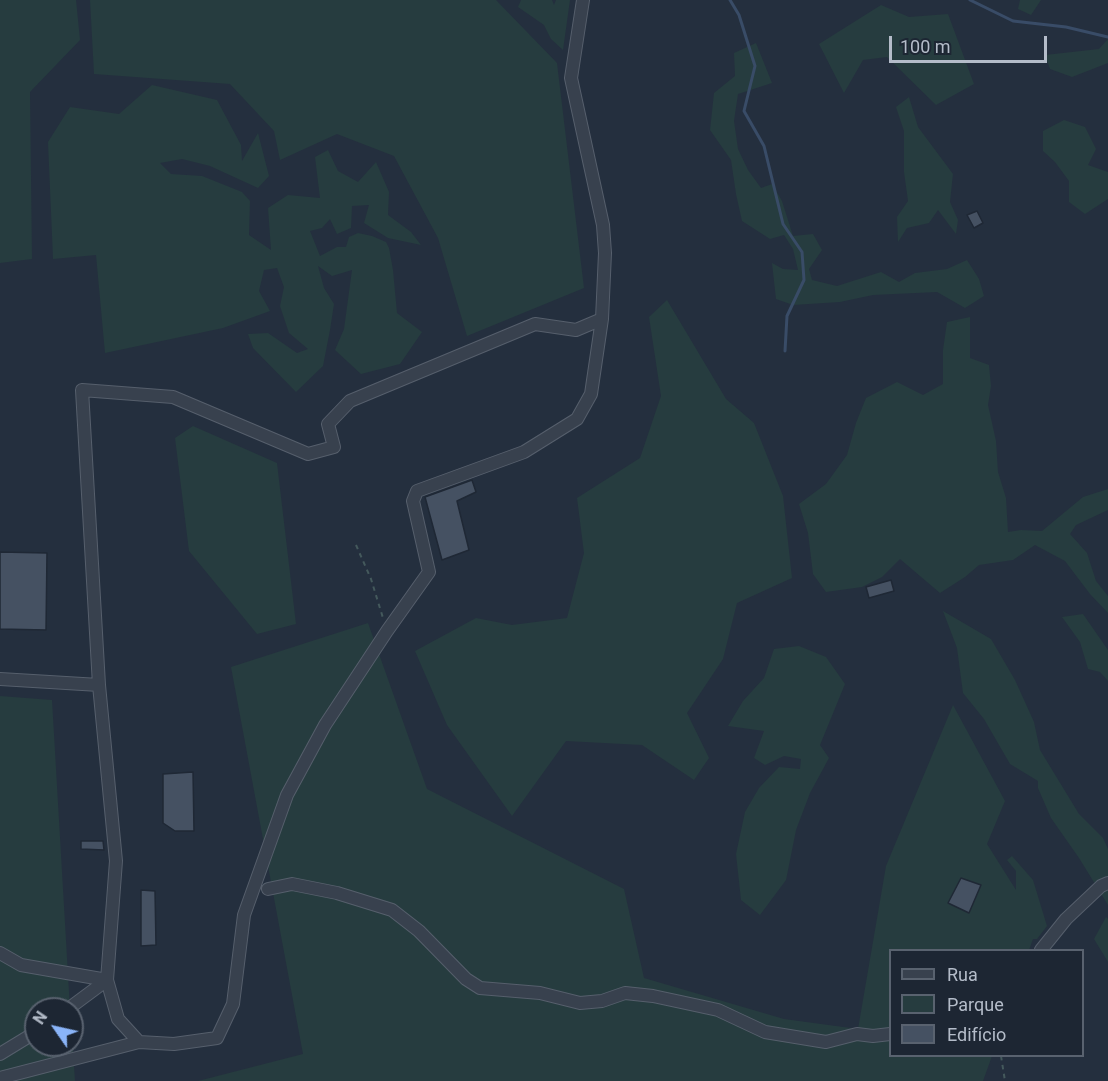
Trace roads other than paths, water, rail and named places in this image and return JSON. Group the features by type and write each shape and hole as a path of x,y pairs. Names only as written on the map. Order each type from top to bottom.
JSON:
{"street":[{"path":"0,1078 139,1042 174,1044 217,1038 233,1004 244,915 287,795 325,725 429,572 413,501 417,491 524,452 577,419 591,394 602,319 605,253 603,225 571,78 583,0"},
{"path":"139,1042 118,1019 107,980 116,861 99,685 82,390 173,397 308,454 334,447 328,424 350,401 535,324 576,330 602,319"},
{"path":"0,679 99,685"},
{"path":"1042,949 1065,919 1101,886 1108,883"},
{"path":"268,889 292,884 337,893 392,910 419,931 466,979 480,988 540,993 580,1003 602,1001 625,993 653,996 718,1010 765,1032 826,1042 857,1034 873,1036 889,1034"},
{"path":"0,953 21,965 107,980"},
{"path":"84,997 107,980"},
{"path":"0,1054 24,1039"}],"waterway":[{"path":"730,0 739,15 755,66 744,111 764,146 783,224 802,252 804,280 787,316 785,351"},
{"path":"970,0 1013,21 1066,27 1108,37"}]}
